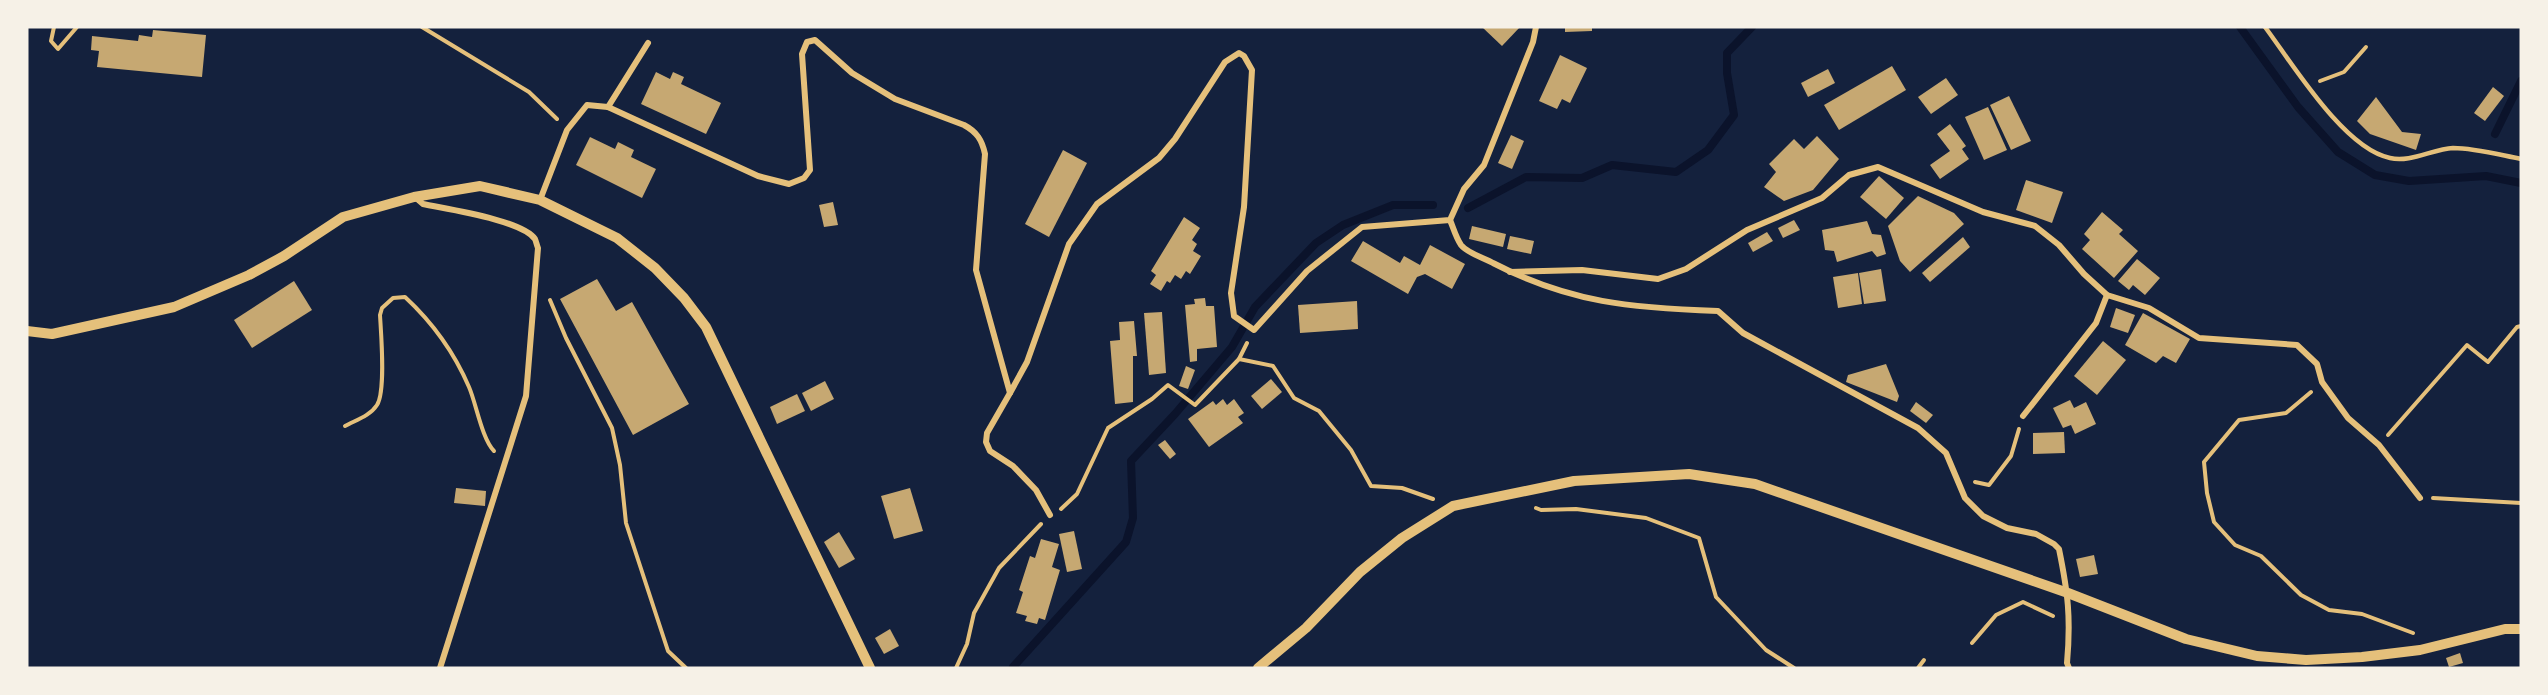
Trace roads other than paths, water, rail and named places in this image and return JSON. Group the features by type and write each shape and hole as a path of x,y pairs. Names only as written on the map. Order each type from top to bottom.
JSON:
{"street":[{"path":"1536,27 1533,42 1484,165 1464,189 1450,220 1461,246 1510,272 1559,292 1613,304 1659,309 1718,310 1743,333 1918,428 1946,453 1965,498 1983,516 2007,528 2036,534 2059,549 2068,593 2071,623 2067,663 2069,668"},
{"path":"540,200 567,129 587,105 608,107 740,169 778,182 789,184 796,182 810,170 802,54 807,42 815,40 852,73 895,99 974,130 982,142 985,154 976,270 1010,393"},
{"path":"608,107 648,43"},
{"path":"1050,515 1036,490 1013,466 990,451 987,433 1027,362 1069,244 1096,204 1158,158 1192,115 1225,62 1239,53 1244,56 1252,70 1244,207 1232,293 1234,316 1254,329 1307,271 1362,226 1450,220"},
{"path":"1510,272 1582,270 1658,279 1686,269 1747,230 1822,198 1849,175 1878,167 1983,212 2035,226 2059,245 2084,274 2107,295 2149,308 2199,338 2297,345 2317,364 2322,382 2348,418 2379,445 2420,498"},
{"path":"27,331 52,333 174,308 249,275 343,217 414,197 480,186 540,200 617,238 655,267 684,298 706,327 870,668"},
{"path":"414,197 423,204 492,218 527,233 536,240 538,248 526,396 440,668"},
{"path":"2023,416 2096,323 2107,295"},
{"path":"1258,668 1306,628 1360,572 1402,538 1453,506 1574,481 1689,474 1755,484 2068,593 2186,639 2257,656 2306,660 2362,657 2420,650 2505,629 2521,629"}],"lane":[{"path":"2265,27 2308,86 2351,136 2365,147 2390,159 2421,156 2452,148 2521,159"}],"waterway":[{"path":"1468,208 1526,177 1582,178 1612,165 1676,172 1708,150 1734,115 1727,73 1727,53 1752,27"},
{"path":"2240,27 2298,107 2338,152 2375,175 2409,181 2486,176 2521,183"},
{"path":"2495,134 2521,81"},
{"path":"1013,667 1126,542 1133,518 1131,461 1232,347 1255,307 1316,243 1343,225 1393,205 1433,205"}]}
